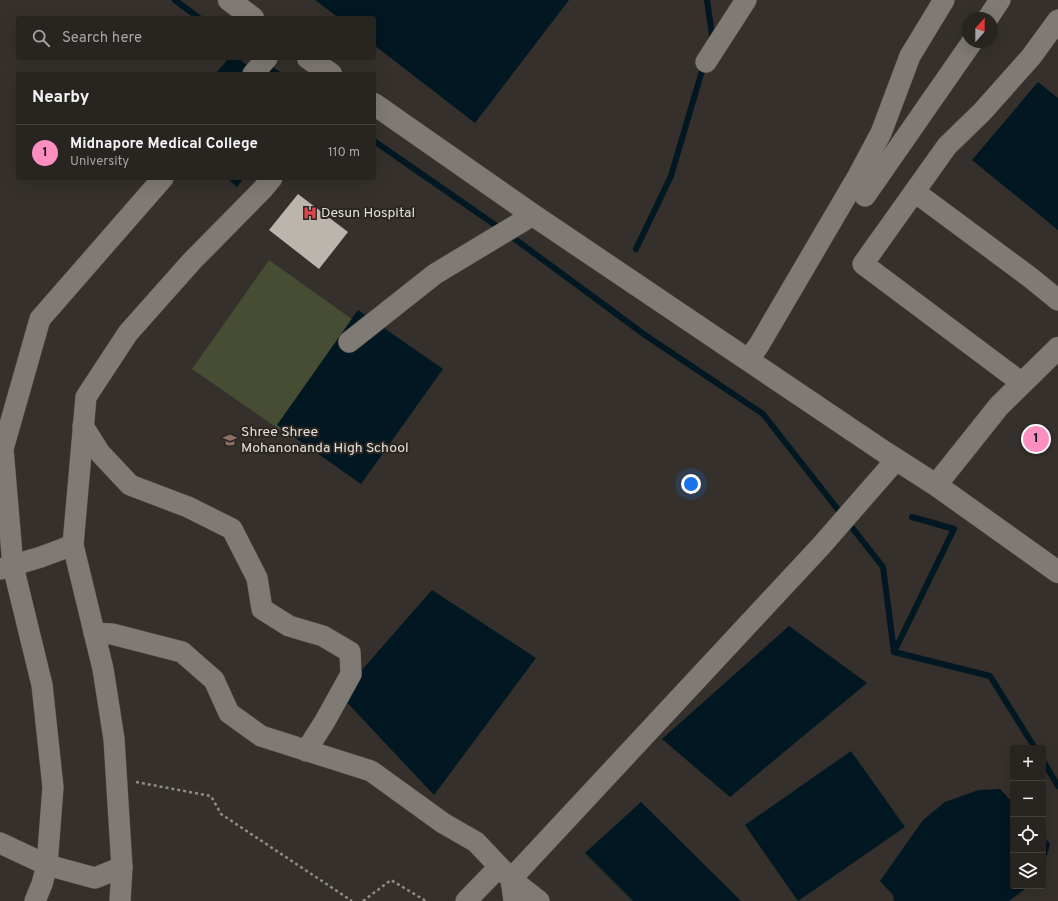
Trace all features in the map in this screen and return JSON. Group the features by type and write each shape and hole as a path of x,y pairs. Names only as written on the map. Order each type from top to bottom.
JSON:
{"main road":[{"path":"229,0 250,16"},
{"path":"311,60 328,72"},
{"path":"376,105 533,215 896,460 936,485 1058,572"},
{"path":"936,485 999,406 1058,348"}],"street":[{"path":"706,62 746,0"},
{"path":"748,360 759,345 858,176 881,133 910,56 944,0"},
{"path":"992,12 1000,0"},
{"path":"1022,383 863,264 947,146 982,112 1031,57 1058,20"},
{"path":"865,196 968,48"},
{"path":"255,72 265,60"},
{"path":"35,901 42,884 47,865 53,787 42,685 6,568 3,449 40,319 161,180"},
{"path":"120,901 122,867 114,739 105,677 73,545 86,397 128,333 192,261 270,180"},
{"path":"915,192 1031,278 1058,300"},
{"path":"349,342 435,274 533,215"},
{"path":"83,426 100,453 130,485 188,507 232,529 257,578 262,608 289,626 323,636 350,652 351,674 325,721 306,751"},
{"path":"466,901 505,873 816,551 896,460"},
{"path":"6,568 42,557 73,545"},
{"path":"94,633 112,634 182,652 214,680 229,713 261,736 371,771 443,823 476,842 505,873 539,901"},
{"path":"0,843 47,865 95,878 122,867"},
{"path":"505,873 514,901"}],"path":[{"path":"116,778 211,796 220,814 352,901"},
{"path":"363,901 391,880 426,901"}],"green space":[{"path":"269,260 370,332 293,439 192,369"}],"water":[{"path":"315,0 569,0 475,123 376,47 376,16 336,16"},
{"path":"227,60 240,60 255,72 217,72"},
{"path":"1038,82 1058,98 1058,230 972,160"},
{"path":"229,180 242,180 237,187"},
{"path":"358,310 443,369 361,484 277,425"},
{"path":"432,590 536,658 434,795 340,695"},
{"path":"789,626 867,683 730,797 662,739"},
{"path":"851,751 905,827 798,901 745,825"},
{"path":"1000,789 1010,800 1010,889 1025,889 1009,901 894,901 893,895 880,881 923,820 945,802 979,790"},
{"path":"641,802 741,901 633,901 585,853"},
{"path":"1046,839 1050,844 1046,858"}],"building":[{"path":"298,194 348,232 319,269 269,230"}],"waterway":[{"path":"175,0 196,16"},
{"path":"707,0 712,35 711,40"},
{"path":"636,249 671,176 704,64"},
{"path":"264,65 275,72"},
{"path":"376,142 501,229"},
{"path":"508,234 645,335 763,414 883,567 894,652 990,676 1033,745"},
{"path":"894,652 954,529 912,517"},
{"path":"1046,766 1058,786"}],"place":[{"name":"Desun Hospital","path":"310,213"},
{"name":"Midnapore Medical College","path":"1036,439"},
{"name":"Shree Shree Mohanonanda High School","path":"230,440"}]}
